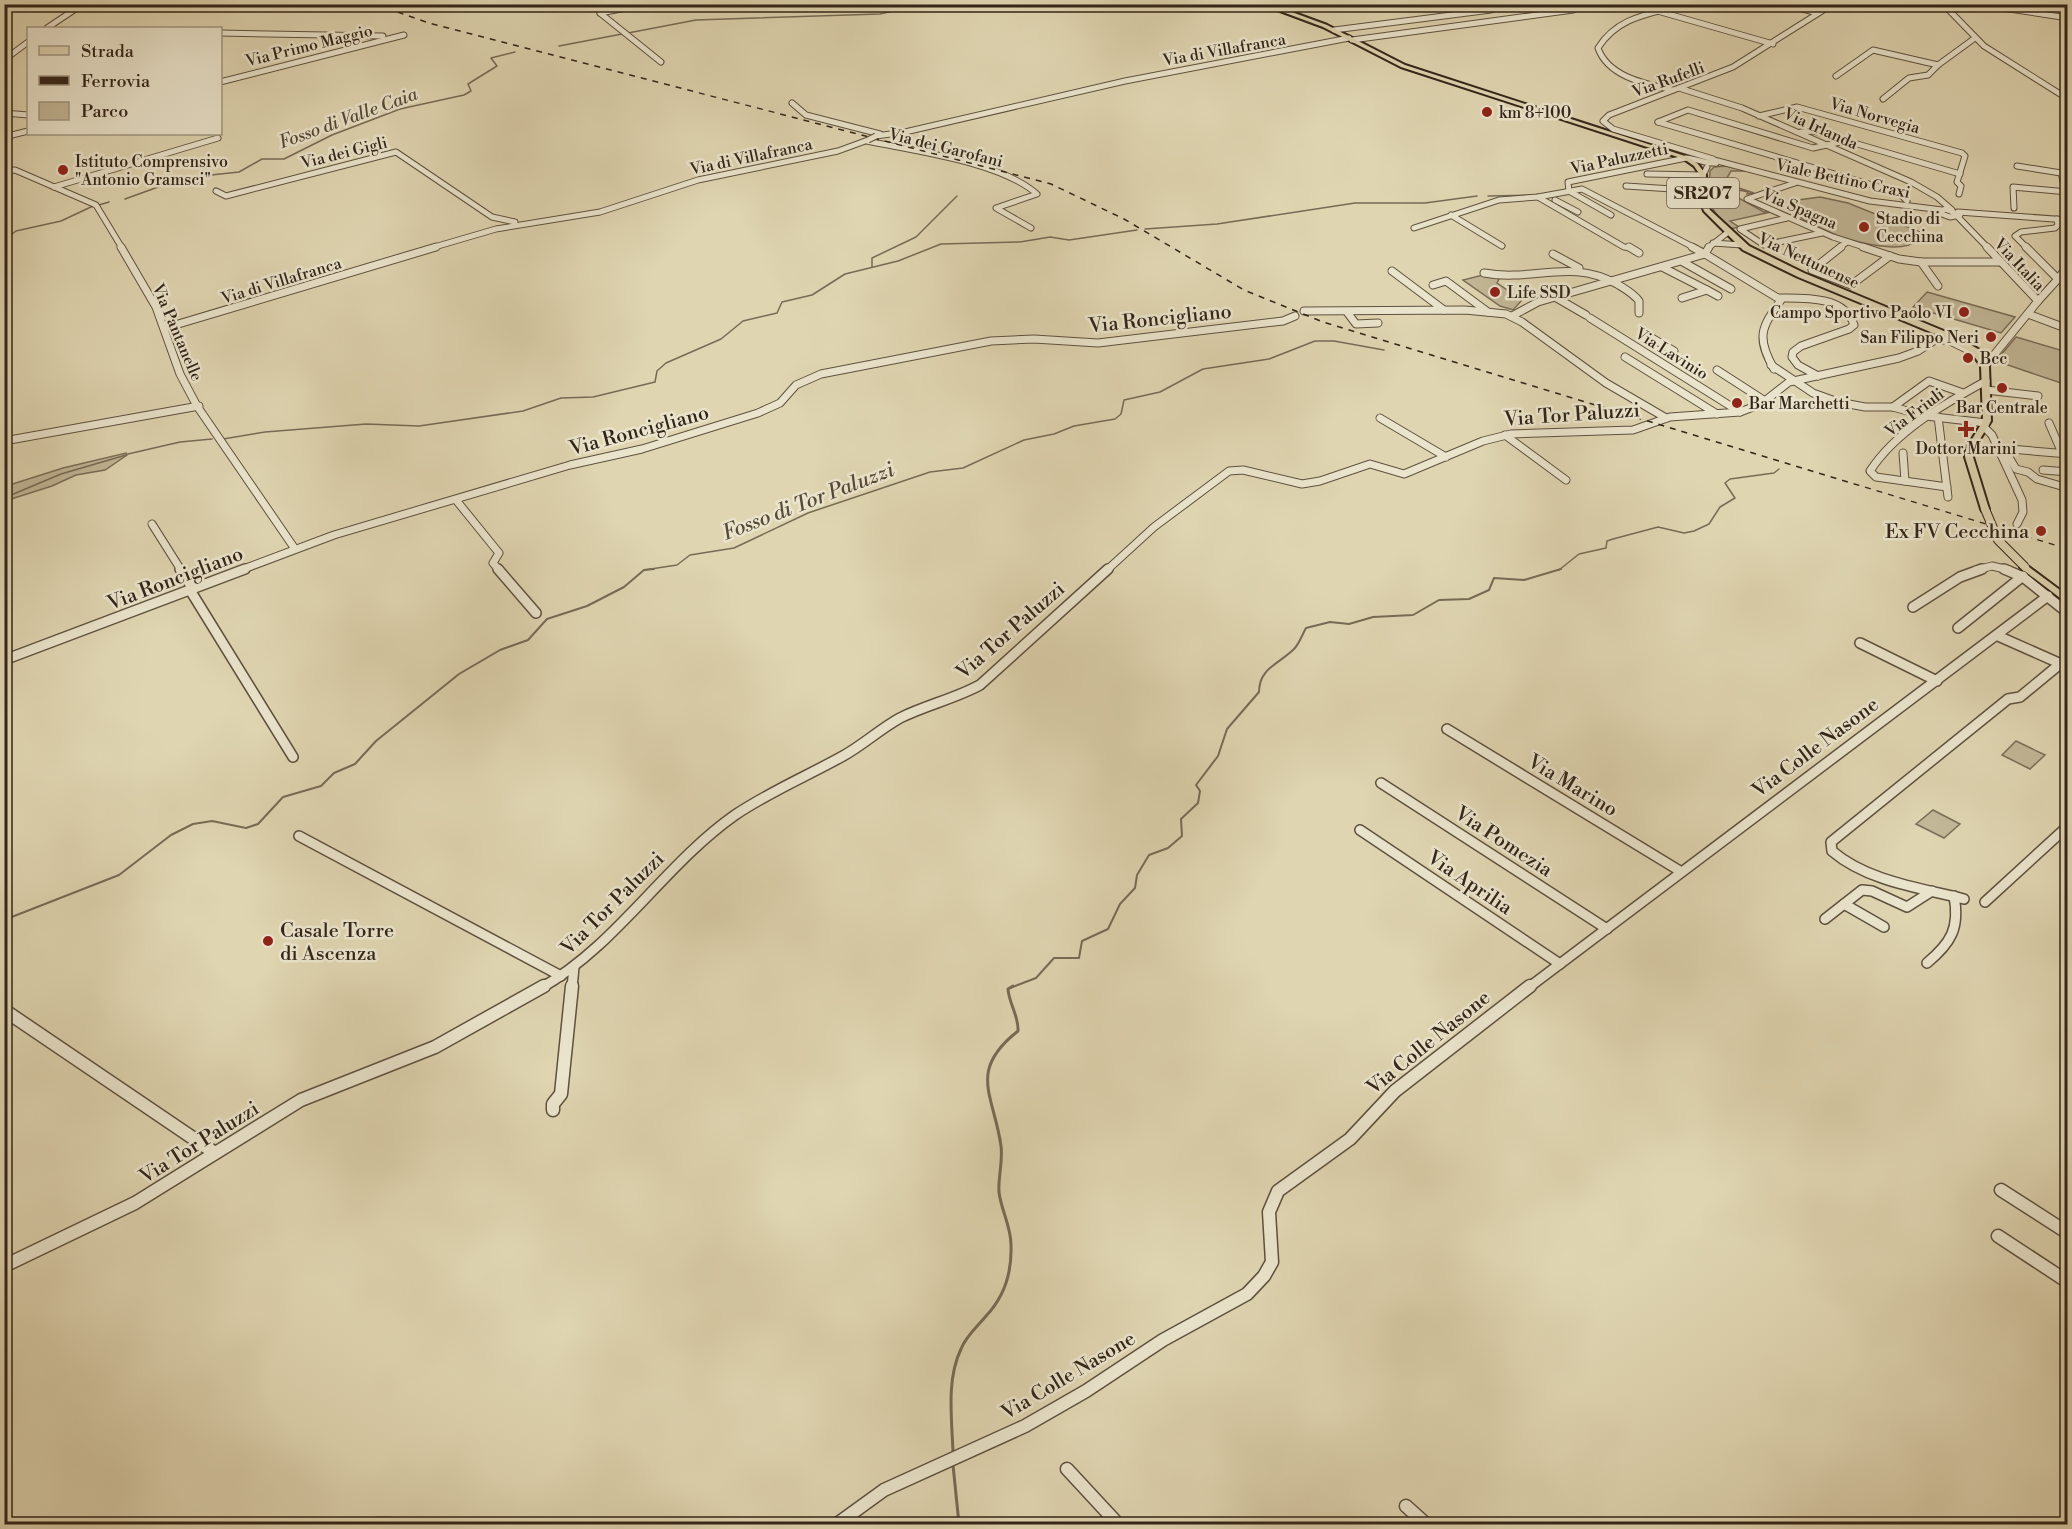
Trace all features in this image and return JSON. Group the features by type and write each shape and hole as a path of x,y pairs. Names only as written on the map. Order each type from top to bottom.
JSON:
{"main road":[{"name":"SR207","path":"1263,4 1334,30 1407,68 1698,160 1703,175"},
{"name":"Via Nettunense","path":"1703,175 1707,212 1738,242 1778,265 1945,334 1973,349 1980,356 1986,381 1985,425 1970,449 1969,457 1985,509 1998,540 2024,572 2067,601"}],"street":[{"path":"48,27 83,4"},
{"path":"618,4 625,8"},
{"path":"647,4 600,13 661,62"},
{"path":"1334,30 1494,10 1509,4"},
{"name":"Via di Villafranca","path":"165,328 494,230 598,213 698,180 770,163 838,152 878,135 903,132 1107,85 1350,39 1574,10 1567,4"},
{"path":"1633,4 1702,22 1705,27 1773,44"},
{"path":"1660,12 1685,4"},
{"path":"1783,4 1818,13"},
{"name":"Via Rufelli","path":"1698,160 1619,132 1603,122 1609,115 1728,70 1773,44 1833,4"},
{"path":"1943,4 1975,38 2067,99"},
{"path":"1977,4 2067,18"},
{"name":"Via Irlanda","path":"1660,12 1619,23 1600,44 1598,51 1604,62 1622,74 1759,116 1798,132 1922,188 1951,212"},
{"name":"Via Primo Maggio","path":"222,33 401,36 222,81"},
{"path":"1883,99 1909,78 1928,75 1975,38"},
{"path":"4,60 27,43"},
{"path":"1836,76 1873,50 1938,65"},
{"path":"792,103 808,116 878,135"},
{"name":"Via Norvegia","path":"1759,116 1798,107 1960,153 1965,156 1960,174"},
{"path":"1845,141 1813,148 1688,110 1658,122 1872,185 1903,195 1907,201"},
{"path":"4,113 27,115"},
{"path":"4,137 27,131"},
{"path":"1779,137 1810,131 1960,174 1957,182 1960,186 1959,194"},
{"path":"54,187 218,138"},
{"name":"Via dei Garofani","path":"868,141 959,162 1022,182 1037,194 996,208 1031,228"},
{"name":"Via dei Gigli","path":"216,191 226,196 396,152 493,218 535,224"},
{"name":"Via Paluzzetti","path":"1569,191 1568,182 1686,158"},
{"path":"1698,160 1712,162"},
{"path":"1698,160 1712,162"},
{"path":"1647,174 1703,175 1712,162"},
{"name":"Viale Bettino Craxi","path":"1712,162 1877,202 1951,212"},
{"path":"4,166 15,170"},
{"path":"2017,166 2060,173 2067,200"},
{"name":"Via Pantanelle","path":"4,171 15,170 96,206 151,295 165,328 178,371 225,450 295,549"},
{"path":"1872,185 1900,177"},
{"name":"Via Spagna","path":"1795,183 1747,198 1787,218 1890,256 1921,262 1999,262"},
{"path":"1626,186 1703,191"},
{"path":"2014,208 2013,186 2066,192"},
{"path":"1414,228 1499,200 1538,197 1582,189 1591,191 1689,246 1706,251 1780,298 1808,298 1828,302 1847,313 1854,321 1853,326 1800,347 1792,356 1798,365 1818,376"},
{"path":"1569,191 1611,215"},
{"path":"1548,195 1578,212"},
{"path":"1538,197 1624,247 1628,246 1639,253"},
{"path":"1951,212 1950,218 1951,212"},
{"name":"Via Italia","path":"1951,212 2067,220"},
{"name":"Via Italia","path":"1951,212 2038,301 1984,366"},
{"path":"1451,215 1502,246"},
{"path":"1787,218 1740,230 1764,245 1822,232"},
{"path":"2057,219 2058,225 2055,228 2020,232 2015,237 2058,279 2067,282"},
{"path":"1512,316 1528,306 1555,297 1683,262 1706,251 1727,233"},
{"path":"1713,243 1738,242"},
{"path":"1847,242 1812,270 1851,285 1890,256"},
{"path":"1553,255 1581,270 1612,280 1638,299 1641,306 1639,313"},
{"path":"1683,262 1731,289"},
{"path":"1921,262 1938,286"},
{"path":"2038,301 2067,266"},
{"path":"1662,267 1718,296"},
{"path":"1484,273 1520,277 1558,269 1581,270"},
{"path":"1392,271 1444,310"},
{"path":"1433,285 1446,282 1488,312"},
{"path":"1682,298 1707,290"},
{"path":"1828,302 1848,295"},
{"name":"Via Lavinio","path":"1555,297 1740,412"},
{"path":"1780,298 1781,301 1766,319 1762,335 1763,351 1772,365 1791,382 1838,402 1865,407 1893,407 1934,419 1985,425 2023,503 2023,512 2018,524"},
{"path":"1304,311 1321,309 1347,312 1444,310 1488,312 1512,316 1606,383 1666,418"},
{"path":"1347,312 1356,324 1378,323"},
{"path":"2028,314 2067,329"},
{"name":"Via Roncigliano","path":"4,660 346,531 580,463 642,449 754,414 780,403 798,383 828,373 914,358 990,341 1034,339 1102,343 1283,321 1295,316"},
{"path":"1652,339 1674,351"},
{"name":"Via Tor Paluzzi","path":"4,1266 135,1203 311,1095 435,1047 561,976 574,967 677,864 722,825 770,793 855,749 901,717 956,698 980,685 1154,527 1227,472 1240,470 1281,481 1306,484 1370,464 1379,465 1395,474 1404,474 1505,435 1527,432 1633,430 1666,418 1740,412 1765,401 1791,382 1899,358 1918,351 1935,340 1948,340 1980,356"},
{"path":"1642,350 1662,344"},
{"path":"1973,349 1994,353"},
{"path":"1625,357 1717,414"},
{"path":"1717,370 1765,401"},
{"path":"1893,407 1929,381 1963,393"},
{"name":"Via Friuli","path":"1905,481 1872,475 1870,471 1878,457 1934,419 1963,393 1986,381"},
{"path":"1986,390 2038,396"},
{"path":"4,441 199,406"},
{"path":"1380,418 1446,457"},
{"path":"1934,419 1948,497"},
{"path":"1999,452 2065,453 2049,423"},
{"path":"1505,435 1566,480"},
{"path":"1999,452 2010,459 2016,469 2028,472 2037,480 2067,488"},
{"path":"1903,453 1905,481 1947,487"},
{"path":"2043,470 2067,472"},
{"path":"456,500 499,553 493,563 536,614"},
{"path":"152,524 293,757"},
{"path":"1913,607 1969,571 1992,566 2024,572 2067,613"},
{"path":"1958,628 2024,572"},
{"name":"Via Colle Nasone","path":"837,1524 884,1490 960,1457 1042,1416 1169,1336 1224,1309 1247,1294 1271,1265 1273,1250 1269,1212 1273,1198 1281,1188 1350,1139 1377,1108 1412,1077 1680,871 1998,636 2048,596"},
{"path":"1927,963 1954,936 1959,897 1886,878 1841,858 1832,851 1832,842 2008,699 2020,698 2064,665 1998,636"},
{"path":"1860,643 1937,681"},
{"name":"Via Marino","path":"1447,729 1680,871"},
{"name":"Via Pomezia","path":"1381,783 1607,929"},
{"path":"1985,902 2067,826"},
{"name":"Via Aprilia","path":"1360,830 1560,964"},
{"path":"299,836 561,976"},
{"path":"1825,919 1866,890 1899,905 1909,907 1932,891"},
{"path":"1844,904 1884,927"},
{"path":"553,1110 553,1104 561,1094 574,967"},
{"path":"4,1010 215,1154"},
{"path":"2001,1190 2067,1233"},
{"path":"1998,1236 2067,1282"},
{"path":"1067,1469 1119,1524"},
{"path":"1406,1506 1426,1524"},
{"path":"377,1524 390,1524"}],"green space":[{"path":"1727,166 1747,171 1731,171 1724,183 1754,193 1747,194 1748,192 1725,187 1722,189 1764,212 1771,212 1730,221 1739,227 1730,229 1722,222 1713,209 1709,197 1710,171 1714,167"},
{"name":"Stadio di Cecchina","path":"1820,197 1848,203 1925,234 1916,233 1917,241 1906,246 1889,247 1870,244 1850,240 1813,225 1791,208 1798,200"},
{"name":"Life SSD","path":"1492,275 1499,279 1497,283 1522,300 1513,310 1500,306 1463,280"},
{"name":"Campo Sportivo Paolo VI","path":"1927,292 2015,317 2001,333 1913,307"},
{"path":"2016,337 2067,352 2067,385 1996,361"},
{"path":"126,453 127,455 105,470 76,475 52,486 5,501 6,486 63,468"},
{"path":"2016,741 2045,755 2030,769 2002,755"},
{"path":"1933,810 1960,824 1944,838 1916,824"}],"waterway":[{"name":"Fosso di Valle Caia","path":"628,33 696,20 880,14 924,4"},
{"name":"Fosso di Valle Caia","path":"559,46 622,34"},
{"name":"Fosso di Valle Caia","path":"125,199 183,178 239,172 262,159 284,159 332,135 400,109 464,95 471,91 468,84 497,66 491,58 515,52"},
{"path":"1488,196 1532,195"},
{"path":"872,267 872,258 916,237 957,196"},
{"path":"1145,229 1217,224 1355,203 1425,203 1477,196"},
{"name":"Fosso di Valle Caia","path":"99,205 109,202"},
{"name":"Fosso di Valle Caia","path":"4,240 16,231 61,221 93,206"},
{"path":"223,439 265,432 366,424 419,426 523,411 561,398 593,397 655,382 657,371 666,363 721,339 743,321 777,313 782,302 812,295 845,274 898,261 941,244 1020,242 1050,237 1069,240 1137,230"},
{"name":"Fosso di Tor Paluzzi","path":"644,570 677,565 690,555 734,548 808,513 930,472 963,468 1024,440 1054,434 1074,426 1115,419 1121,414 1124,400 1160,392 1203,369 1269,359 1315,341 1334,341 1384,350"},
{"path":"128,454 180,442 212,439"},
{"path":"4,498 61,474 126,455"},
{"path":"1560,569 1579,554 1606,548 1607,541 1613,539 1658,527 1684,533 1694,531 1709,524 1720,507 1735,498 1725,483 1730,479 1774,473 1779,469"},
{"name":"Fosso di Tor Paluzzi","path":"644,570 654,569"},
{"path":"1010,988 1036,978 1054,958 1079,958 1082,941 1108,929 1120,904 1135,888 1137,875 1149,855 1168,848 1182,836 1181,819 1198,803 1200,791 1196,785 1218,756 1227,729 1259,692 1262,677 1294,649 1306,628 1330,622 1349,624 1373,617 1413,615 1439,600 1469,599 1489,590 1494,578 1524,580 1560,569"},
{"name":"Fosso di Tor Paluzzi","path":"4,920 119,875 171,835 193,824 212,821 246,828 258,824 283,797 321,786 334,773 355,764 376,741 459,674 500,650 528,640 547,619 587,606 624,587 644,570"},
{"path":"953,1453 951,1400 956,1361 966,1340 993,1308 1003,1292 1009,1274 1011,1238 999,1192 1001,1146 990,1098 988,1072 1002,1045 1018,1031 1008,989 1013,986"},
{"path":"953,1465 959,1524"}],"railway":[{"path":"375,4 429,23 1051,184 1124,219 1244,290 1323,322 2068,549"}],"place":[{"name":"km 8+100","path":"1487,112"},
{"name":"Istituto Comprensivo \"Antonio Gramsci\"","path":"63,170"},
{"name":"Stadio di Cecchina","path":"1864,227"},
{"name":"Life SSD","path":"1495,292"},
{"name":"Campo Sportivo Paolo VI","path":"1964,312"},
{"name":"San Filippo Neri","path":"1991,337"},
{"name":"Bcc","path":"1968,358"},
{"name":"Bar Centrale","path":"2002,388"},
{"name":"Bar Marchetti","path":"1737,403"},
{"name":"Dottor Marini","path":"1966,429"},
{"name":"Ex FV Cecchina","path":"2041,531"},
{"name":"Casale Torre di Ascenza","path":"268,941"}]}
